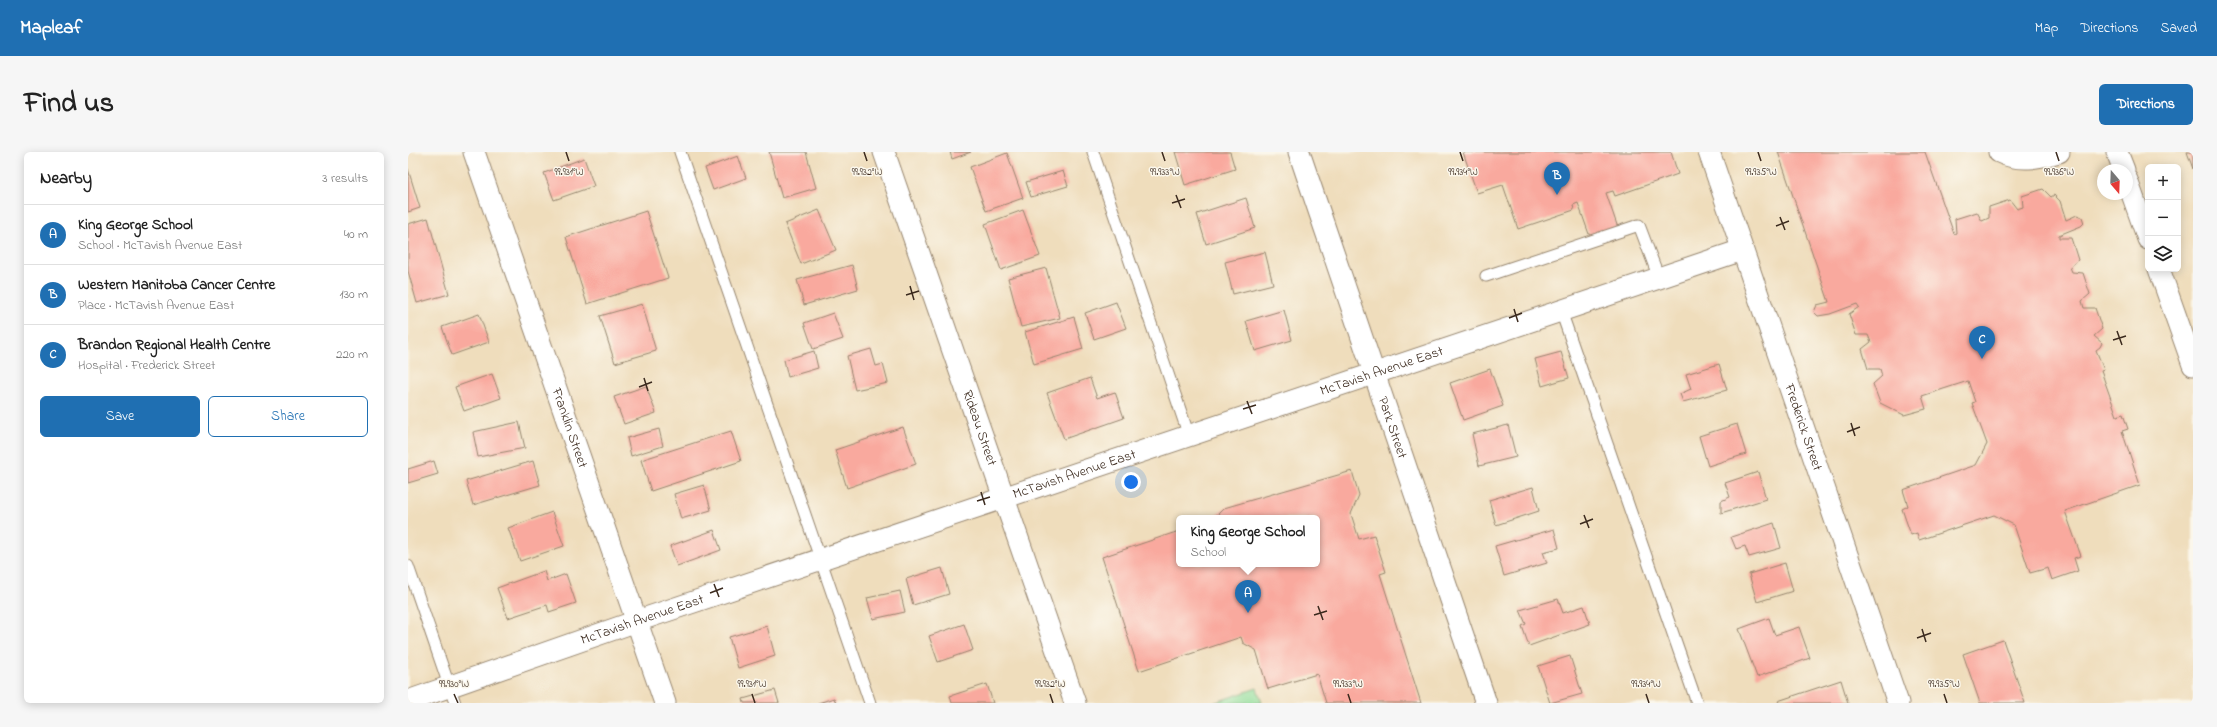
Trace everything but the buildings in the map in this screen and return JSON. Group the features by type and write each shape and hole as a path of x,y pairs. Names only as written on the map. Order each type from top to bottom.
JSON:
{"street":[{"name":"Franklin Street","path":"474,152 665,703"},
{"name":"Rideau Street","path":"884,152 1075,703"},
{"name":"Park Street","path":"1299,152 1486,703"},
{"name":"Frederick Street","path":"1709,152 1898,703"},
{"path":"1999,152 2020,159 2041,158 2059,152"},
{"path":"2117,152 2122,164"},
{"path":"2133,197 2147,236"},
{"name":"McTavish Avenue East","path":"408,701 452,695 637,621 1742,250"},
{"path":"2160,272 2193,365"}],"lane":[{"path":"680,152 870,703"},
{"path":"1093,152 1189,436"},
{"path":"1486,276 1639,225 1659,278"},
{"path":"1561,311 1696,703"},
{"path":"408,566 452,695"}],"green space":[{"path":"1257,688 1262,703 1213,703"}],"place":[{"name":"Western Manitoba Cancer Centre","path":"1557,195"},
{"name":"Brandon Regional Health Centre","path":"1982,359"},
{"name":"King George School","path":"1248,613"}]}
